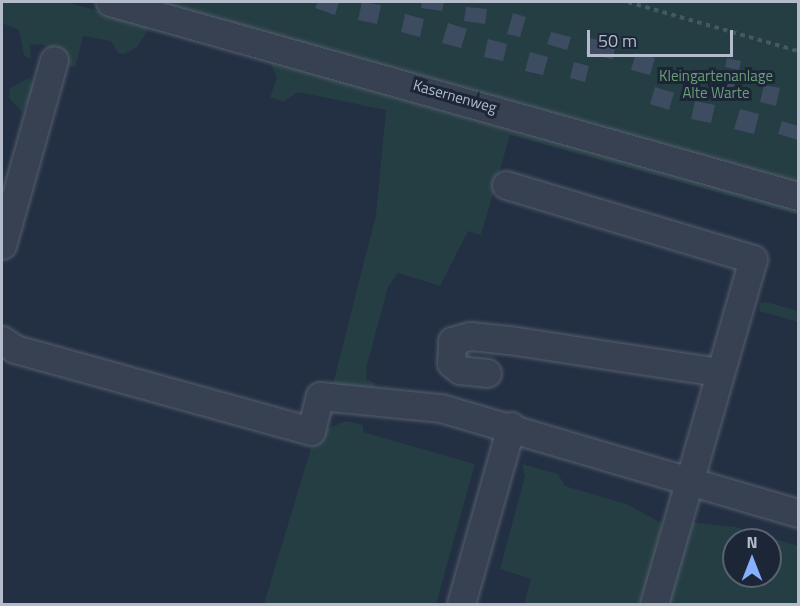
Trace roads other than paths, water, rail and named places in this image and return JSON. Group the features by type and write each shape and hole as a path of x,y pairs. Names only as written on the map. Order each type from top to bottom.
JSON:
{"lane":[{"name":"Kasernenweg","path":"110,2 798,196"},
{"path":"2,245 54,60"},
{"path":"506,185 753,259 688,478 654,604"},
{"path":"487,373 460,370 451,363 452,342 470,336 509,340 719,372"},
{"path":"2,340 25,352 311,431 320,396 441,408 688,478 798,513"},
{"path":"461,604 511,426"}],"park label":[{"name":"Kleingartenanlage Alte Warte","path":"716,84"}]}
